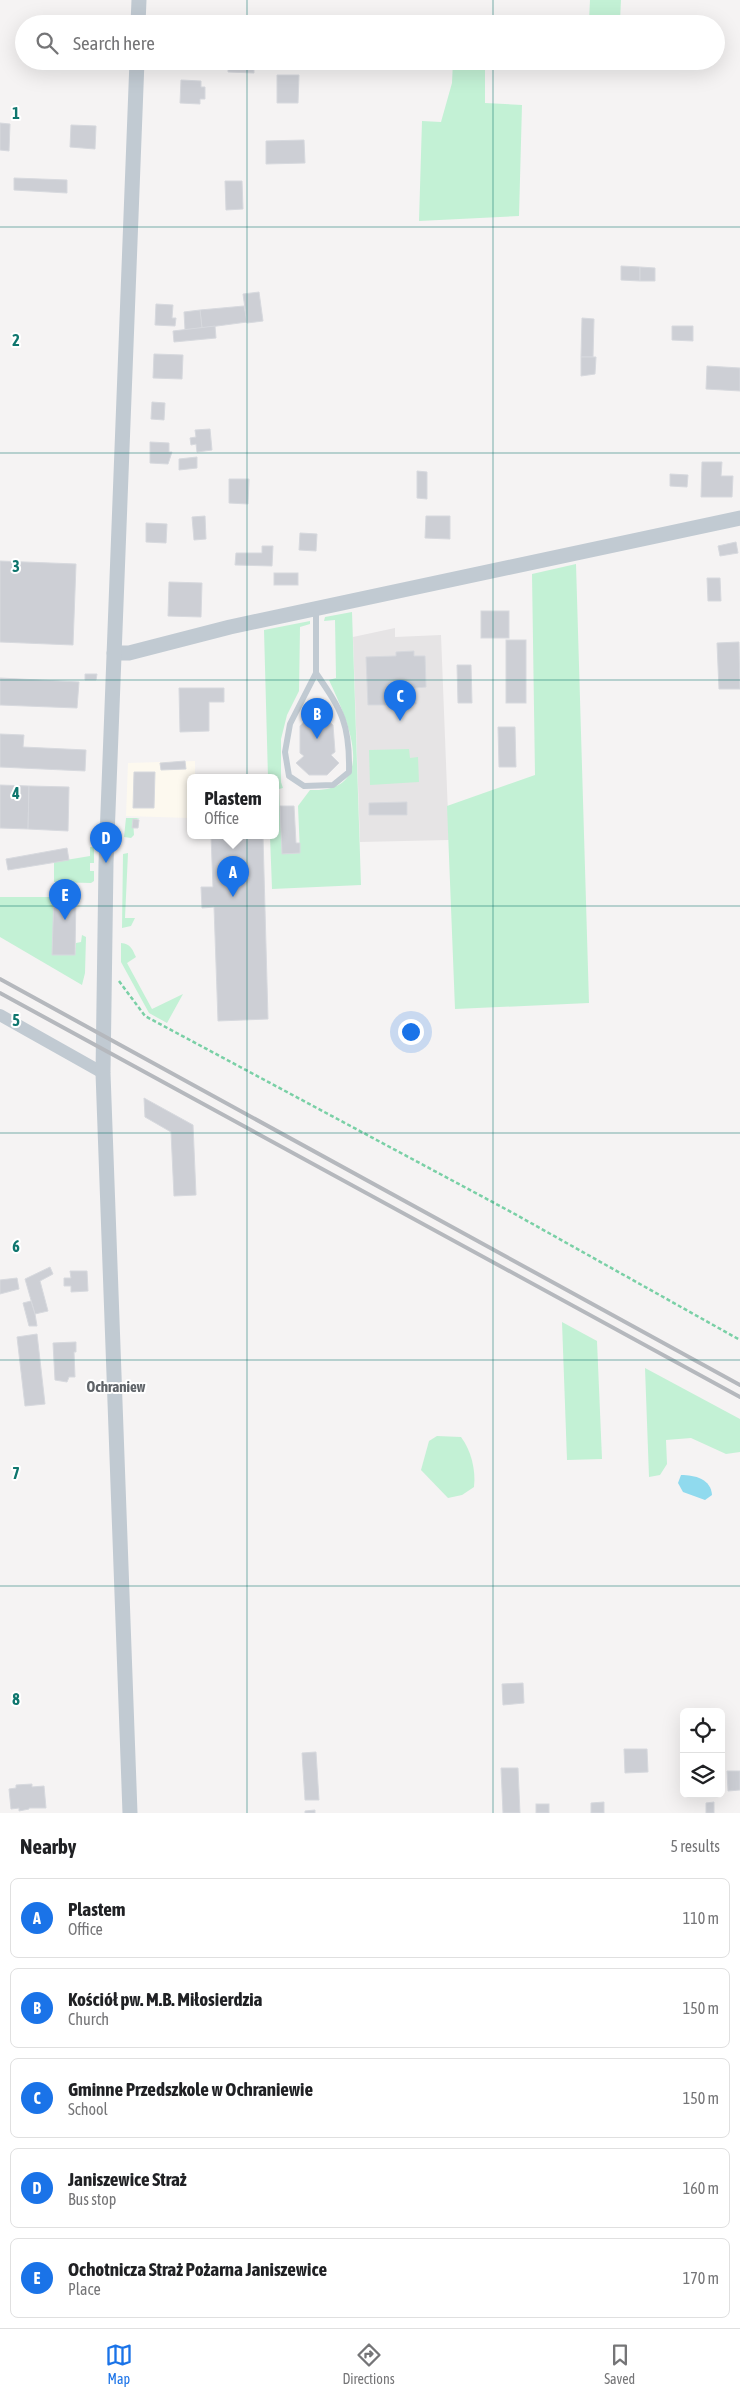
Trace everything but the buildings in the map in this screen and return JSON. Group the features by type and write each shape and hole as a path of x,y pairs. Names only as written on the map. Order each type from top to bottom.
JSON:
{"street":[{"path":"138,15 139,0"},
{"path":"130,1813 103,1073 104,977 114,653 137,70"},
{"path":"114,653 129,653 230,627 740,518"},
{"path":"0,1015 103,1073"}],"lane":[{"path":"316,609 316,672 303,694 290,724 285,752 289,776 304,786 333,785 349,772 347,726 332,696 316,672"}],"path":[{"path":"104,977 116,978 146,1016 513,1213 740,1340"}],"shaded area":[{"path":"395,628 395,637 441,635 449,840 360,842 353,637"},
{"path":"195,761 195,774 187,774 187,818 126,816 128,763"}],"green space":[{"path":"590,0 621,0 620,15 589,15"},
{"path":"453,70 485,70 485,103 522,105 519,216 419,221 422,121 441,122 452,83"},
{"path":"576,564 589,1003 455,1009 447,806 535,775 532,574"},
{"path":"352,612 361,885 272,889 270,839 279,839 279,789 282,854 300,853 298,806 310,790 332,788 346,779 352,766 353,750 349,732 329,680 336,678 335,620 324,621 325,617"},
{"path":"310,621 310,624 300,627 299,691 287,715 281,739 281,782 283,788 279,789 279,774 268,774 264,630"},
{"path":"409,749 410,758 418,757 419,782 370,785 369,750"},
{"path":"126,818 140,818 133,820 134,835 131,838 124,837"},
{"path":"90,847 94,847 94,863 90,863 90,871 94,871 94,881 91,883 54,882 54,862 90,856"},
{"path":"128,853 125,918 135,918 131,926 122,928 123,854"},
{"path":"0,897 53,897 53,955 75,955 76,943 81,942 82,935 86,937 85,973 82,985 0,937"},
{"path":"121,943 129,946 136,957 127,963 152,1009 183,994 167,1023 149,1013 121,962"},
{"path":"562,1322 597,1341 602,1459 567,1460"},
{"path":"645,1368 740,1419 740,1452 726,1454 691,1438 666,1440 667,1464 660,1475 649,1477"},
{"path":"437,1436 461,1437 468,1448 473,1467 474,1487 462,1495 448,1498 421,1470 429,1441"}],"water":[{"path":"681,1475 701,1479 709,1485 712,1495 705,1500 683,1492 678,1483"}],"railway":[{"path":"0,979 740,1385"},
{"path":"0,993 740,1397"}],"place":[{"name":"Gminne Przedszkole w Ochraniewie","path":"400,721"},
{"name":"Kościół pw. M.B. Miłosierdzia","path":"317,739"},
{"name":"Janiszewice Straż","path":"106,863"},
{"name":"Plastem","path":"233,897"},
{"name":"Ochotnicza Straż Pożarna Janiszewice","path":"65,920"}],"district":[{"name":"Ochraniew","path":"116,1386"}]}
